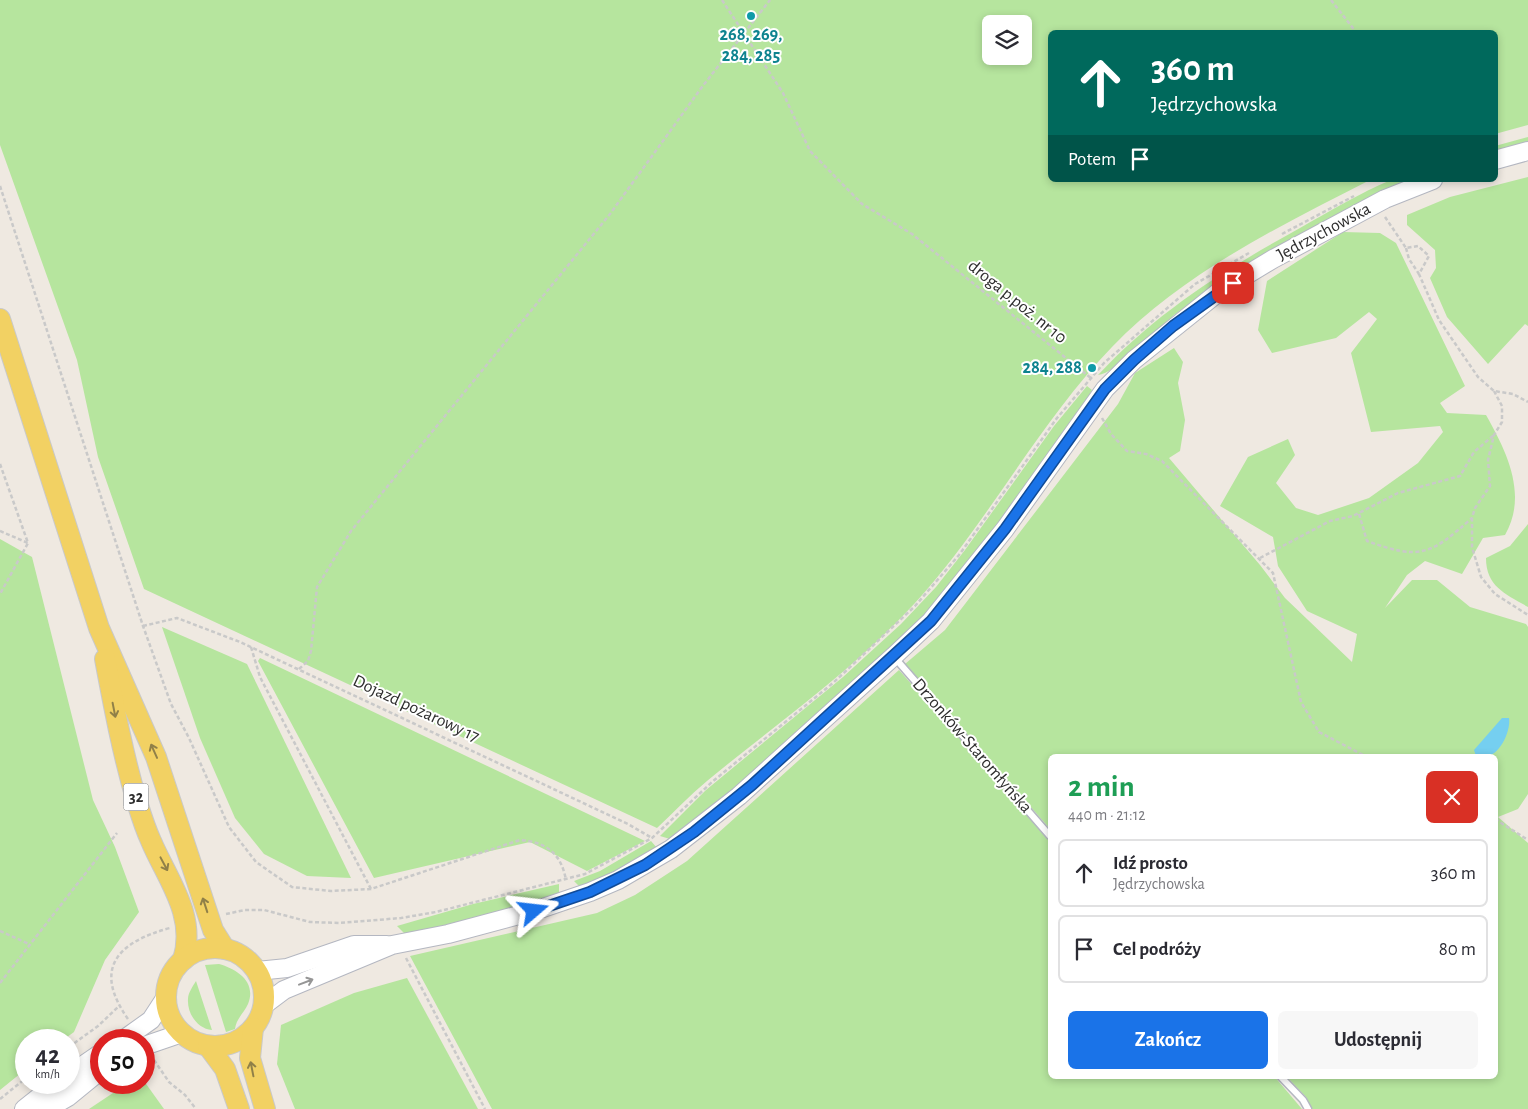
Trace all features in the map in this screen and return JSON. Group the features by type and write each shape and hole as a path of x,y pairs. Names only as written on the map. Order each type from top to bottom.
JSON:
{"main road":[{"path":"1498,159 1528,151"},
{"name":"Jędrzychowska","path":"395,944 448,934 569,900 618,880 671,850 739,796 931,621 1005,529 1094,403 1105,389 1140,354 1220,291 1273,258 1376,204 1428,182"},
{"name":"32","path":"0,319 99,628 156,757 213,930 225,949"},
{"name":"32","path":"99,628 117,722 136,800 152,843 174,886 187,940 183,960 174,971 168,984 166,997"},
{"path":"257,971 287,968 354,945 395,944"},
{"path":"264,1005 284,990 395,944"},
{"path":"183,960 202,950 225,949 238,953 249,961 257,971 264,992 264,1005 253,1028 250,1058 265,1109"},
{"path":"166,997 172,1021 182,1033 190,1039 208,1046 231,1044 241,1039 253,1028"},
{"path":"138,1029 151,1020 166,997"},
{"path":"155,1042 182,1033"},
{"path":"208,1046 225,1068 239,1109"},
{"path":"47,1109 68,1097 90,1079"},
{"path":"24,1109 43,1094"}],"lane":[{"name":"Drzonków-Staromłyńska","path":"894,656 1048,834"},
{"path":"1283,1079 1303,1100 1308,1109"}],"path":[{"name":"droga p.poż. nr 10","path":"722,0 783,93 810,151 862,204 912,234 1105,389"},
{"path":"299,669 308,661 311,651 317,587 351,531 610,214 702,87 770,0"},
{"path":"1331,0 1354,30"},
{"path":"0,186 170,704 189,738 229,827 256,862 292,887 331,891 371,889 520,840 538,842 553,852 563,866 569,900"},
{"path":"1260,558 1330,521 1359,514 1398,493 1460,476 1474,452 1494,435 1502,422 1502,406 1494,391 1478,377 1439,320 1419,274 1409,259 1406,248 1376,204"},
{"path":"1406,248 1418,246 1429,256 1419,274"},
{"path":"210,918 254,910 310,922 388,919 436,912 566,880 596,869 652,838 712,782 839,678 915,606 959,555 1057,418 1091,378 1146,325 1195,284"},
{"path":"1494,391 1513,394 1528,402"},
{"path":"1094,403 1111,434 1128,451 1146,454 1162,461 1273,573 1301,702 1319,732 1361,754"},
{"path":"1494,435 1488,460 1490,486 1475,508 1472,518 1472,547 1481,576 1495,594 1528,615"},
{"path":"0,464 28,544 0,594"},
{"path":"1359,514 1367,542 1396,552 1422,553 1445,542 1472,518"},
{"path":"0,531 28,544"},
{"name":"Dojazd pożarowy 17","path":"143,626 177,618 250,646 610,815 671,850"},
{"path":"250,646 260,677 371,889"},
{"path":"1498,821 1528,840"},
{"path":"0,983 117,833"},
{"path":"80,1039 98,1026 119,1006 111,982 115,959 131,942 149,934 184,925"},
{"path":"0,931 30,944"},
{"path":"395,944 486,1109"},
{"path":"155,1060 169,1082 185,1095 196,1109"},
{"path":"0,1099 15,1087"}],"green space":[{"path":"0,0 1528,0 1528,125 1498,133 1498,30 1048,30 1048,182 1366,182 1234,253 1170,296 1140,320 1085,377 1036,441 966,540 915,603 891,628 840,674 707,781 657,828 144,589 98,457 77,360 0,145"},
{"path":"1528,137 1528,145 1498,152 1498,145"},
{"path":"1528,177 1528,326 1525,324 1488,364 1447,317 1430,278 1436,268 1435,250 1407,225 1407,215 1450,197"},
{"path":"1387,182 1408,182 1206,293 1174,315 1115,367 1098,375 1144,331 1193,293 1272,244"},
{"path":"1343,232 1380,233 1396,243 1465,386 1440,403 1447,413 1486,415 1501,444 1512,474 1515,489 1515,505 1512,520 1505,535 1483,538 1462,574 1425,561 1407,575 1385,608 1412,580 1437,580 1470,607 1526,624 1528,627 1528,794 1518,809 1498,817 1498,754 1048,754 1048,827 905,664 945,630 1118,404 1135,373 1174,348 1183,362 1178,383 1185,420 1180,451 1169,458 1260,565 1285,598 1352,662 1357,634 1307,611 1278,566 1273,537 1220,506 1248,457 1288,439 1295,455 1276,483 1296,508 1318,515 1369,498 1418,463 1443,432 1440,426 1371,432 1351,353 1377,319 1369,312 1336,338 1272,353 1258,330 1267,281"},
{"path":"1087,386 1092,390 1086,402 1003,521 926,615 728,796 670,839 660,836 706,790 843,677 901,624 936,587 965,550 1054,426"},
{"path":"1528,524 1528,607 1493,583 1489,576 1486,558 1510,546"},
{"path":"0,539 32,557 93,800 115,847 139,912 105,960 75,1029 15,1029 15,1078 0,1090"},
{"path":"162,627 247,664 351,878 307,876 264,854 235,818 200,738"},
{"path":"260,658 645,841 587,871 530,842 374,878 258,661"},
{"path":"899,670 1048,839 1048,1079 1277,1079 1302,1109 492,1109 410,956 597,913 635,895 687,861"},
{"path":"1498,817 1528,843 1528,1109 1312,1109 1306,1097 1289,1079 1498,1079"},
{"path":"651,841 657,848 636,862 581,888 574,881 600,871"},
{"path":"559,884 559,893 530,904 413,934 405,934 397,926 473,904"},
{"path":"219,964 238,973 248,983 250,989 248,1004 235,1029 226,1032 205,965"},
{"path":"407,978 478,1109 295,1109 277,1064 281,1025 354,993"},
{"path":"196,981 212,1030 198,1024 189,1010 188,997"},
{"path":"112,1094 153,1094 164,1109 89,1109"}],"water":[{"path":"1502,718 1509,718 1507,735 1501,746 1493,754 1475,754 1474,750"}],"place":[{"name":"268, 269, 284, 285","path":"751,16"},
{"name":"284, 288","path":"1092,368"}],"route":[{"path":"534,911 563,902 618,880 671,850 706,824 752,785 931,621 1005,529 1105,389 1134,360 1173,326 1233,283"}]}
